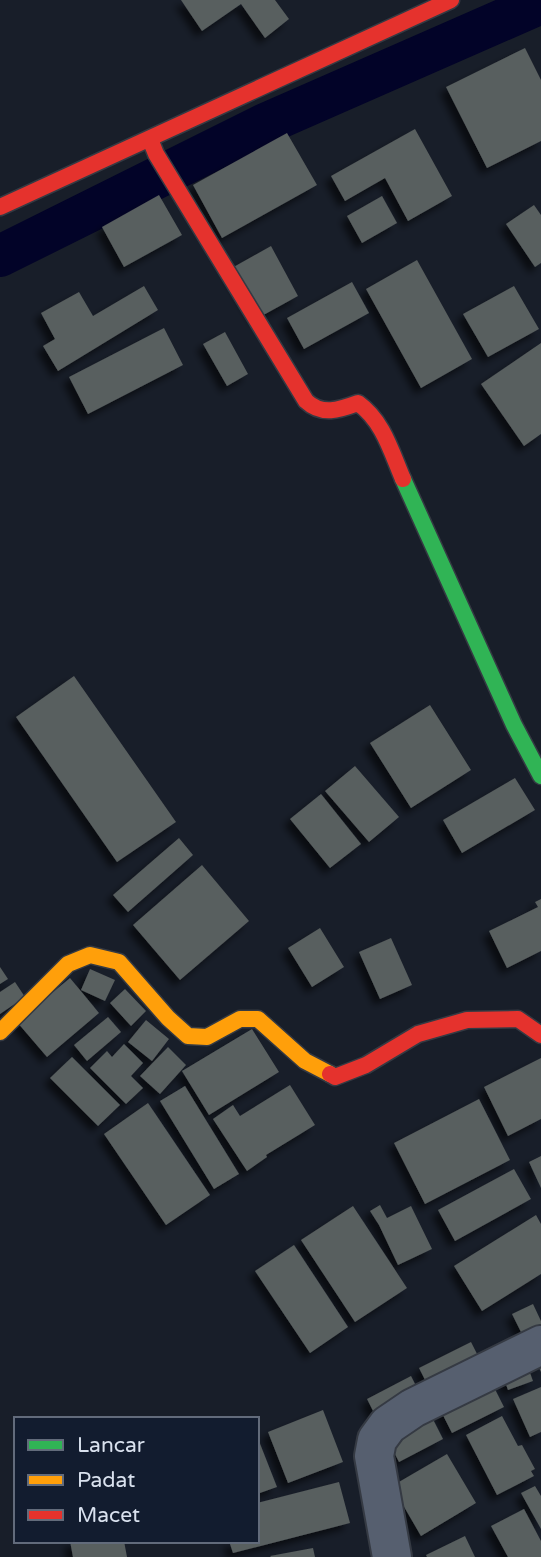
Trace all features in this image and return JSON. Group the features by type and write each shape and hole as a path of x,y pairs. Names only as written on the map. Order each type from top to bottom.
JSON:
{"street":[{"path":"0,208 153,146 451,0"},
{"path":"153,146 313,409 336,412 358,403 379,424 514,725 541,776"},
{"path":"0,1032 68,964 89,955 118,962 168,1018 188,1036 207,1037 240,1019 258,1019 305,1061 335,1077 366,1065 418,1034 467,1020 518,1019 541,1035"},
{"path":"392,1557 374,1456 377,1440 388,1425 412,1408 541,1345"}],"building":[{"path":"181,0 275,0 289,19 265,38 241,4 202,31"},
{"path":"525,48 541,80 541,141 487,168 446,87"},
{"path":"415,129 452,196 408,221 385,178 345,201 331,176"},
{"path":"287,133 317,185 222,238 193,185"},
{"path":"159,195 182,235 124,267 102,227"},
{"path":"382,196 397,223 362,243 347,216"},
{"path":"534,205 541,215 541,263 535,267 506,224"},
{"path":"271,246 298,296 258,318 230,269"},
{"path":"417,260 472,359 421,388 366,289"},
{"path":"352,282 369,313 304,349 287,318"},
{"path":"144,286 158,310 58,371 43,346 55,339 41,313 79,292 93,316"},
{"path":"514,286 539,329 488,357 463,314"},
{"path":"164,328 183,365 88,414 69,377"},
{"path":"225,332 248,374 227,386 203,344"},
{"path":"541,343 541,434 524,446 481,384"},
{"path":"74,676 176,822 117,862 16,717"},
{"path":"430,705 471,770 411,808 370,743"},
{"path":"355,766 399,817 369,842 325,791"},
{"path":"515,778 535,810 462,853 443,820"},
{"path":"321,794 361,844 330,868 290,819"},
{"path":"179,838 193,855 128,912 113,895"},
{"path":"202,865 249,921 180,980 133,925"},
{"path":"541,899 541,951 507,968 489,931 538,907 535,902"},
{"path":"320,928 344,967 312,987 288,948"},
{"path":"391,938 412,985 380,999 359,952"},
{"path":"0,967 8,979 0,984"},
{"path":"90,969 115,980 105,1001 81,990"},
{"path":"70,978 99,1013 47,1057 17,1022"},
{"path":"15,982 25,997 0,1014 0,992"},
{"path":"125,989 146,1011 131,1026 110,1003"},
{"path":"108,1017 121,1032 87,1061 74,1045"},
{"path":"146,1020 169,1039 152,1061 128,1042"},
{"path":"252,1029 279,1072 209,1115 182,1071"},
{"path":"124,1044 143,1063 131,1076 143,1088 126,1104 90,1068 107,1051 112,1057"},
{"path":"168,1047 186,1065 160,1094 140,1076"},
{"path":"72,1057 120,1105 98,1126 50,1078"},
{"path":"541,1058 541,1119 508,1136 484,1087"},
{"path":"290,1085 315,1125 266,1155 267,1157 247,1171 213,1119 233,1105 240,1116"},
{"path":"185,1086 239,1174 214,1189 160,1101"},
{"path":"479,1099 510,1160 425,1204 394,1143"},
{"path":"148,1103 210,1195 166,1225 104,1134"},
{"path":"541,1156 541,1188 529,1162"},
{"path":"514,1169 531,1199 455,1241 438,1210"},
{"path":"380,1205 387,1218 411,1206 432,1249 398,1265 370,1211"},
{"path":"353,1206 407,1288 355,1322 301,1240"},
{"path":"536,1215 541,1224 541,1274 482,1311 454,1266"},
{"path":"294,1245 348,1327 310,1353 255,1271"},
{"path":"533,1304 541,1321 541,1372 512,1314"},
{"path":"517,1337 533,1381 508,1390 492,1347"},
{"path":"471,1342 504,1407 452,1433 419,1368"},
{"path":"411,1376 443,1439 399,1462 367,1399"},
{"path":"541,1387 541,1432 530,1437 513,1399"},
{"path":"323,1410 343,1462 288,1483 268,1432"},
{"path":"502,1416 518,1446 522,1445 535,1469 531,1471 534,1476 497,1495 466,1435"},
{"path":"259,1441 277,1487 259,1493"},
{"path":"447,1454 476,1503 421,1536 392,1486"},
{"path":"339,1482 350,1523 233,1553 230,1543 259,1543 259,1502"},
{"path":"535,1486 541,1496 541,1529 521,1493"},
{"path":"524,1509 541,1541 541,1557 508,1557 491,1526"},
{"path":"465,1536 475,1557 427,1557 426,1555"},
{"path":"70,1543 124,1543 127,1557 73,1557"},
{"path":"313,1548 315,1557 270,1556"}],"waterway":[{"path":"0,256 263,125 541,3"}],"traffic: fast":[{"path":"403,479 514,725 541,776"}],"traffic: slow":[{"path":"0,1032 68,964 90,955 119,962 168,1018 188,1036 207,1037 240,1019 258,1019 305,1061 330,1074"}],"traffic: jam":[{"path":"0,207 451,0"},
{"path":"150,139 156,154 306,401 324,410 358,403 367,410 390,447 403,479"},
{"path":"330,1074 335,1077 366,1065 418,1034 467,1020 518,1019 541,1035"}]}
